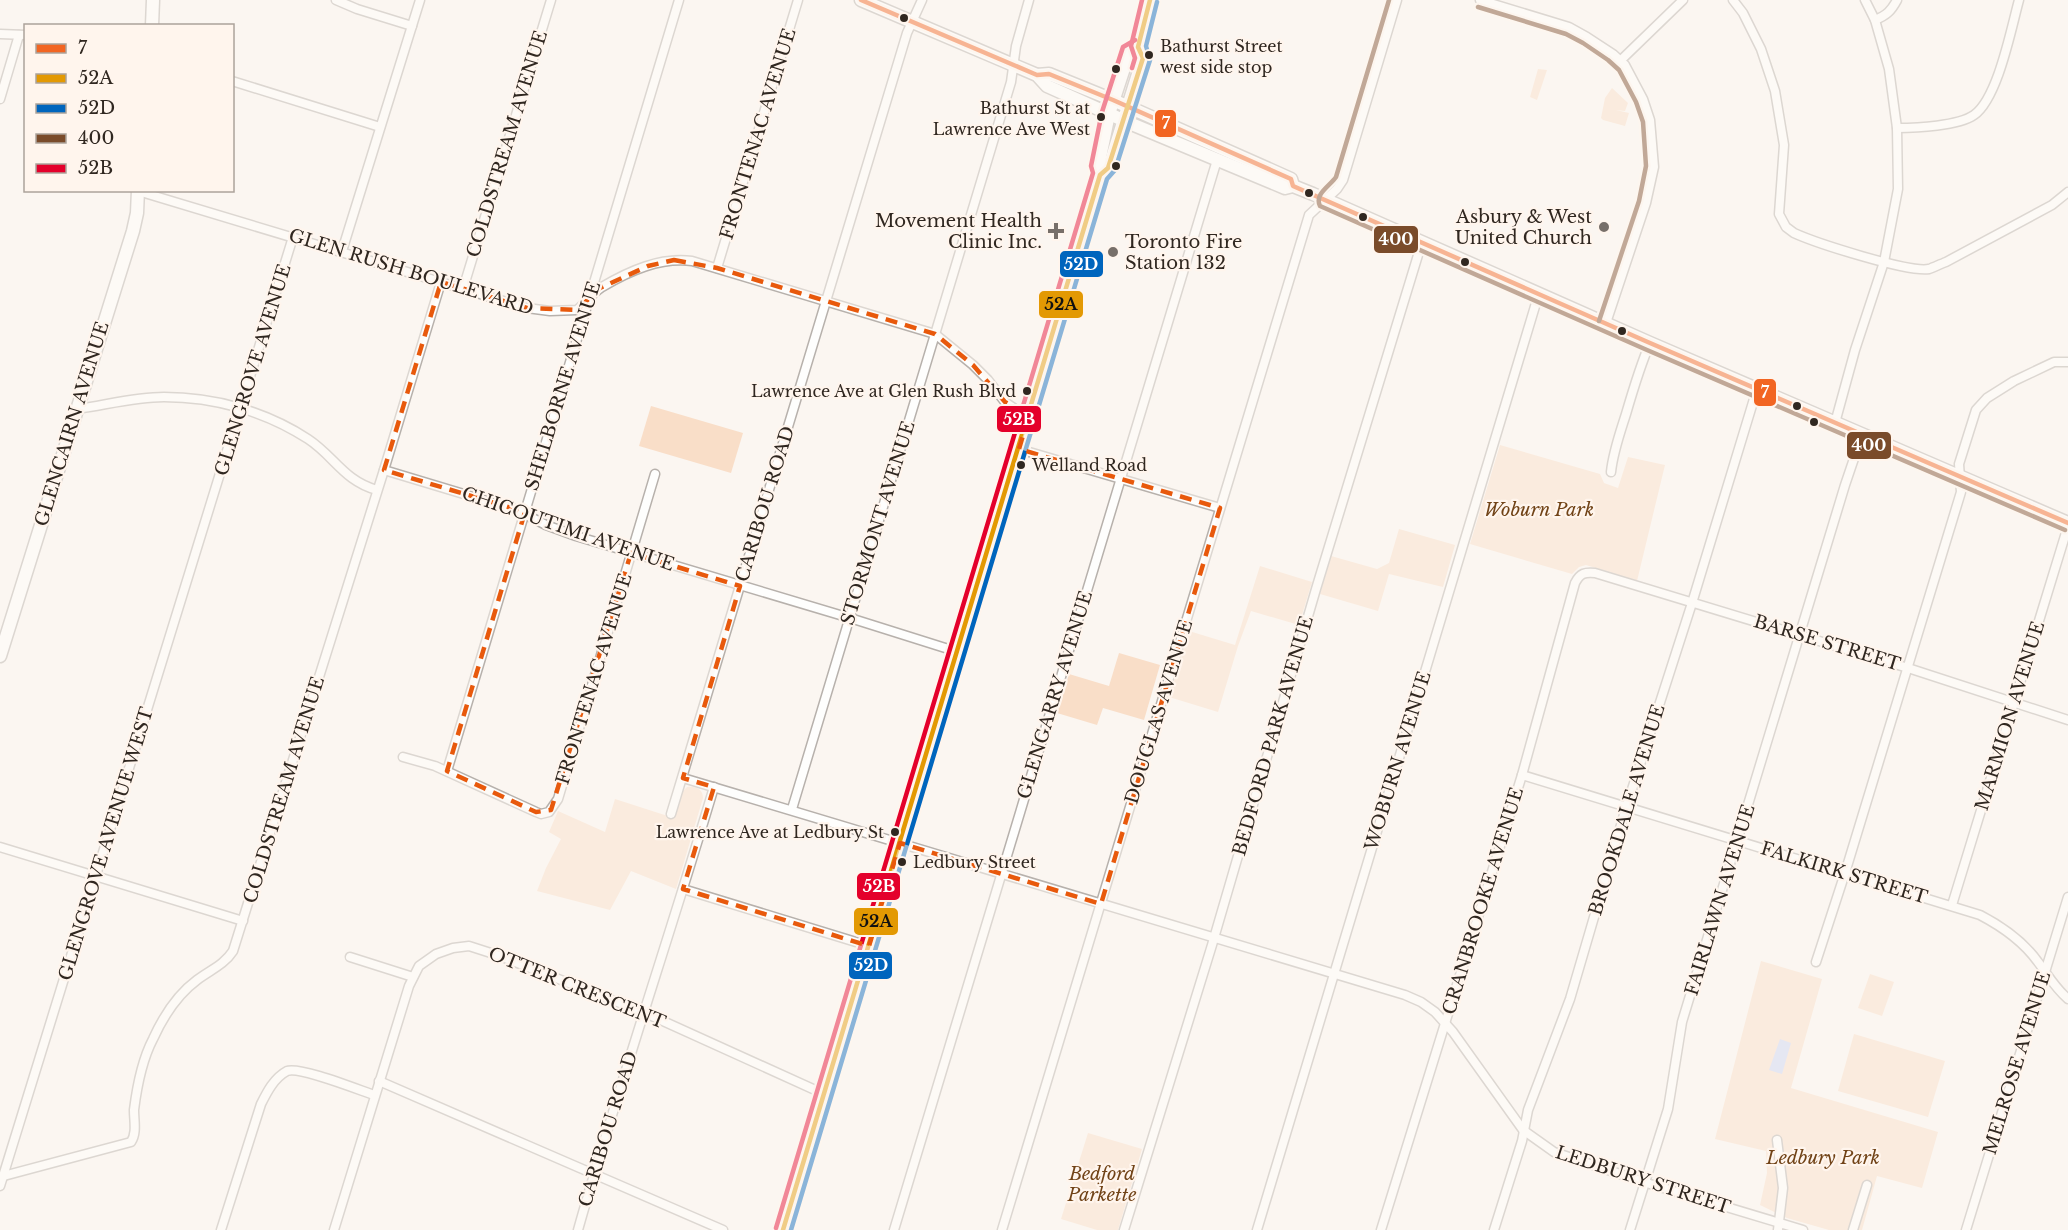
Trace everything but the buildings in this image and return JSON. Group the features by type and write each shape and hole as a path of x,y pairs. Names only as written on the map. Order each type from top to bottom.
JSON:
{"main road":[{"path":"152,24 153,0"},
{"path":"861,0 1037,75 1047,86 1124,121 1285,188 1293,186 2068,525"},
{"path":"783,1230 1101,172 1108,168 1143,58 1138,47 1150,0"},
{"path":"1101,172 1098,167 1113,100 1130,50 1138,47"},
{"path":"1037,75 1049,74 1113,100 1291,178 1293,186"},
{"name":"GLENCAIRN AVENUE","path":"0,656 135,222 138,192"}],"street":[{"path":"336,0 412,26"},
{"path":"342,251 420,0"},
{"name":"COLDSTREAM AVENUE","path":"463,289 551,0"},
{"name":"SHELBORNE AVENUE","path":"447,771 679,0"},
{"name":"FRONTENAC AVENUE","path":"717,268 798,0"},
{"name":"CARIBOU ROAD","path":"671,814 907,33 922,0"},
{"name":"STORMONT AVENUE","path":"792,809 1011,82 1029,0"},
{"name":"DOUGLAS AVENUE","path":"1002,1230 1309,215 1337,189 1343,180 1397,0"},
{"path":"1480,0 1569,27 1587,37 1620,61 1637,87 1650,120 1654,167 1648,195 1606,323"},
{"path":"1620,61 1683,0"},
{"path":"1733,0 1743,13 1761,50 1775,91 1784,145 1779,206 1782,220 1794,233 1884,262 1916,269 1928,269 1946,262 2052,205 2068,192"},
{"path":"1835,423 1855,350 1884,262 1898,189 1897,128 1890,69 1875,20 1864,0"},
{"path":"1875,20 1886,16 1897,0"},
{"path":"1897,128 1951,123 1972,116 1986,105 1994,88 2019,0"},
{"path":"0,34 22,35 0,99"},
{"path":"234,82 380,127"},
{"name":"GLENGARRY AVENUE","path":"894,1230 1217,160"},
{"name":"GLEN RUSH BOULEVARD","path":"141,192 527,308 550,311 577,310 600,288 660,262 684,260 717,268 935,334 973,365 1005,402 1029,415"},
{"name":"GLENGROVE AVENUE","path":"212,502 293,237"},
{"name":"BEDFORD PARK AVENUE","path":"1124,1230 1422,242"},
{"name":"COLDSTREAM AVENUE","path":"2,1177 131,1142 134,1137 134,1110 139,1081 154,1036 164,1018 184,992 229,957 235,947 441,282"},
{"name":"WOBURN AVENUE","path":"1257,1230 1539,293"},
{"path":"1611,472 1618,437 1650,343"},
{"path":"1816,962 1961,492 1959,464 1976,410 1987,398 2014,381 2054,362 2068,362"},
{"name":"BROOKDALE AVENUE","path":"1494,1230 1522,1141 1531,1100 1570,999 1626,808 1692,603 1757,389"},
{"path":"77,409 163,397 242,407 301,435 317,445 348,476 363,487 377,490"},
{"name":"FAIRLAWN AVENUE","path":"1630,1230 1668,1108 1682,1022 1862,435"},
{"path":"1019,449 1220,508"},
{"name":"CHICOUTIMI AVENUE","path":"384,470 516,510 563,532 958,652"},
{"name":"FRONTENAC AVENUE","path":"447,771 536,812 541,814 549,812 558,799 655,474"},
{"name":"GLENGROVE AVENUE WEST","path":"0,1186 212,502"},
{"name":"MARMION AVENUE","path":"1952,905 2068,525"},
{"name":"BARSE STREET","path":"1584,573 1595,573 1801,635 2068,720"},
{"name":"CRANBROOKE AVENUE","path":"1381,1230 1522,775 1575,583 1584,573"},
{"path":"403,758 447,771"},
{"name":"FALKIRK STREET","path":"1522,775 1980,915 2012,934 2068,999"},
{"name":"LEDBURY STREET","path":"682,778 1392,990 1421,1002 1435,1012 1523,1130 1545,1146 1565,1157 1779,1227 1803,1230"},
{"name":"CARIBOU ROAD","path":"578,1230 643,1012 714,787"},
{"path":"0,847 243,921"},
{"path":"683,889 869,946"},
{"name":"MELROSE AVENUE","path":"1966,1230 2068,897"},
{"name":"OTTER CRESCENT","path":"334,1230 374,1095 413,977 419,966 436,954 453,948 469,946 497,955 643,1012 824,1094"},
{"path":"350,957 413,977"},
{"path":"221,1230 261,1104 279,1077 288,1071 295,1070 374,1095"},
{"path":"379,1081 723,1230"},
{"path":"1777,1140 1783,1188 1779,1227"},
{"path":"1853,1230 1867,1185"}],"highlighted area":[{"path":"674,260 717,268 935,334 973,365 1005,402 1029,415 1019,449 1220,508 1101,904 900,843 869,946 683,889 714,787 683,778 740,586 631,553 551,810 536,812 447,771 525,512 384,470 441,282 527,308 577,310 600,288 648,266"}],"green space":[{"path":"1538,69 1547,70 1537,100 1530,97"},
{"path":"1612,88 1628,103 1625,111 1616,110 1629,113 1625,126 1601,118 1605,98"},
{"path":"651,406 743,433 731,473 639,446"},
{"name":"Woburn Park","path":"1500,445 1600,474 1604,483 1618,488 1628,457 1665,465 1637,581 1586,565 1579,567 1572,574 1470,544"},
{"name":"Woburn Park","path":"1399,529 1455,545 1443,587 1389,574 1378,611 1320,594 1331,556 1377,569 1389,563"},
{"path":"1260,566 1312,582 1299,625 1251,611 1218,712 1169,697 1189,631 1235,645"},
{"path":"1119,653 1160,665 1144,720 1103,708 1097,725 1057,713 1069,674 1109,686"},
{"path":"687,787 698,789 702,792 703,798 676,889 631,871 610,910 537,891 561,839 549,832 558,811 605,832 615,799 674,818 681,793"},
{"name":"Ledbury Park","path":"1761,961 1822,979 1791,1088 1938,1132 1922,1188 1877,1176 1862,1230 1829,1230 1787,1218 1760,1205 1767,1173 1766,1151 1715,1139"},
{"path":"1870,974 1894,982 1882,1016 1858,1008"},
{"path":"1854,1034 1945,1061 1928,1117 1838,1091"},
{"name":"Bedford Parkette","path":"1088,1133 1142,1149 1118,1230 1097,1230 1061,1219"}],"water":[{"path":"1780,1039 1791,1043 1782,1074 1769,1070"}],"transit line":[{"name":"7","path":"861,0 1037,75 1049,74 1113,100 1291,179 1293,186 2068,523"},
{"name":"52B","path":"1132,68 1135,58 1131,46 1142,0"},
{"name":"52A","path":"783,1230 1100,175 1108,168 1143,58 1138,47 1150,0"},
{"name":"400","path":"1389,0 1336,177 1321,194 1320,206 2065,530"},
{"name":"52D","path":"791,1230 1107,179 1115,170 1150,60 1146,46 1157,2"},
{"name":"400","path":"1478,7 1566,34 1583,43 1619,70 1636,102 1643,122 1646,166 1639,201 1599,321"},
{"name":"52B","path":"776,1228 1093,173 1091,166 1102,112 1123,47 1135,40"}],"place":[{"name":"Bathurst Street west side stop","path":"1149,55"},
{"name":"Bathurst St at Lawrence Ave West","path":"1101,117"},
{"name":"Asbury & West United Church","path":"1604,227"},
{"name":"Movement Health Clinic Inc.","path":"1056,231"},
{"name":"Toronto Fire Station 132","path":"1113,252"},
{"name":"Lawrence Ave at Glen Rush Blvd","path":"1027,391"},
{"name":"Welland Road","path":"1021,465"},
{"name":"Lawrence Ave at Ledbury St","path":"895,832"},
{"name":"Ledbury Street","path":"902,862"}]}
